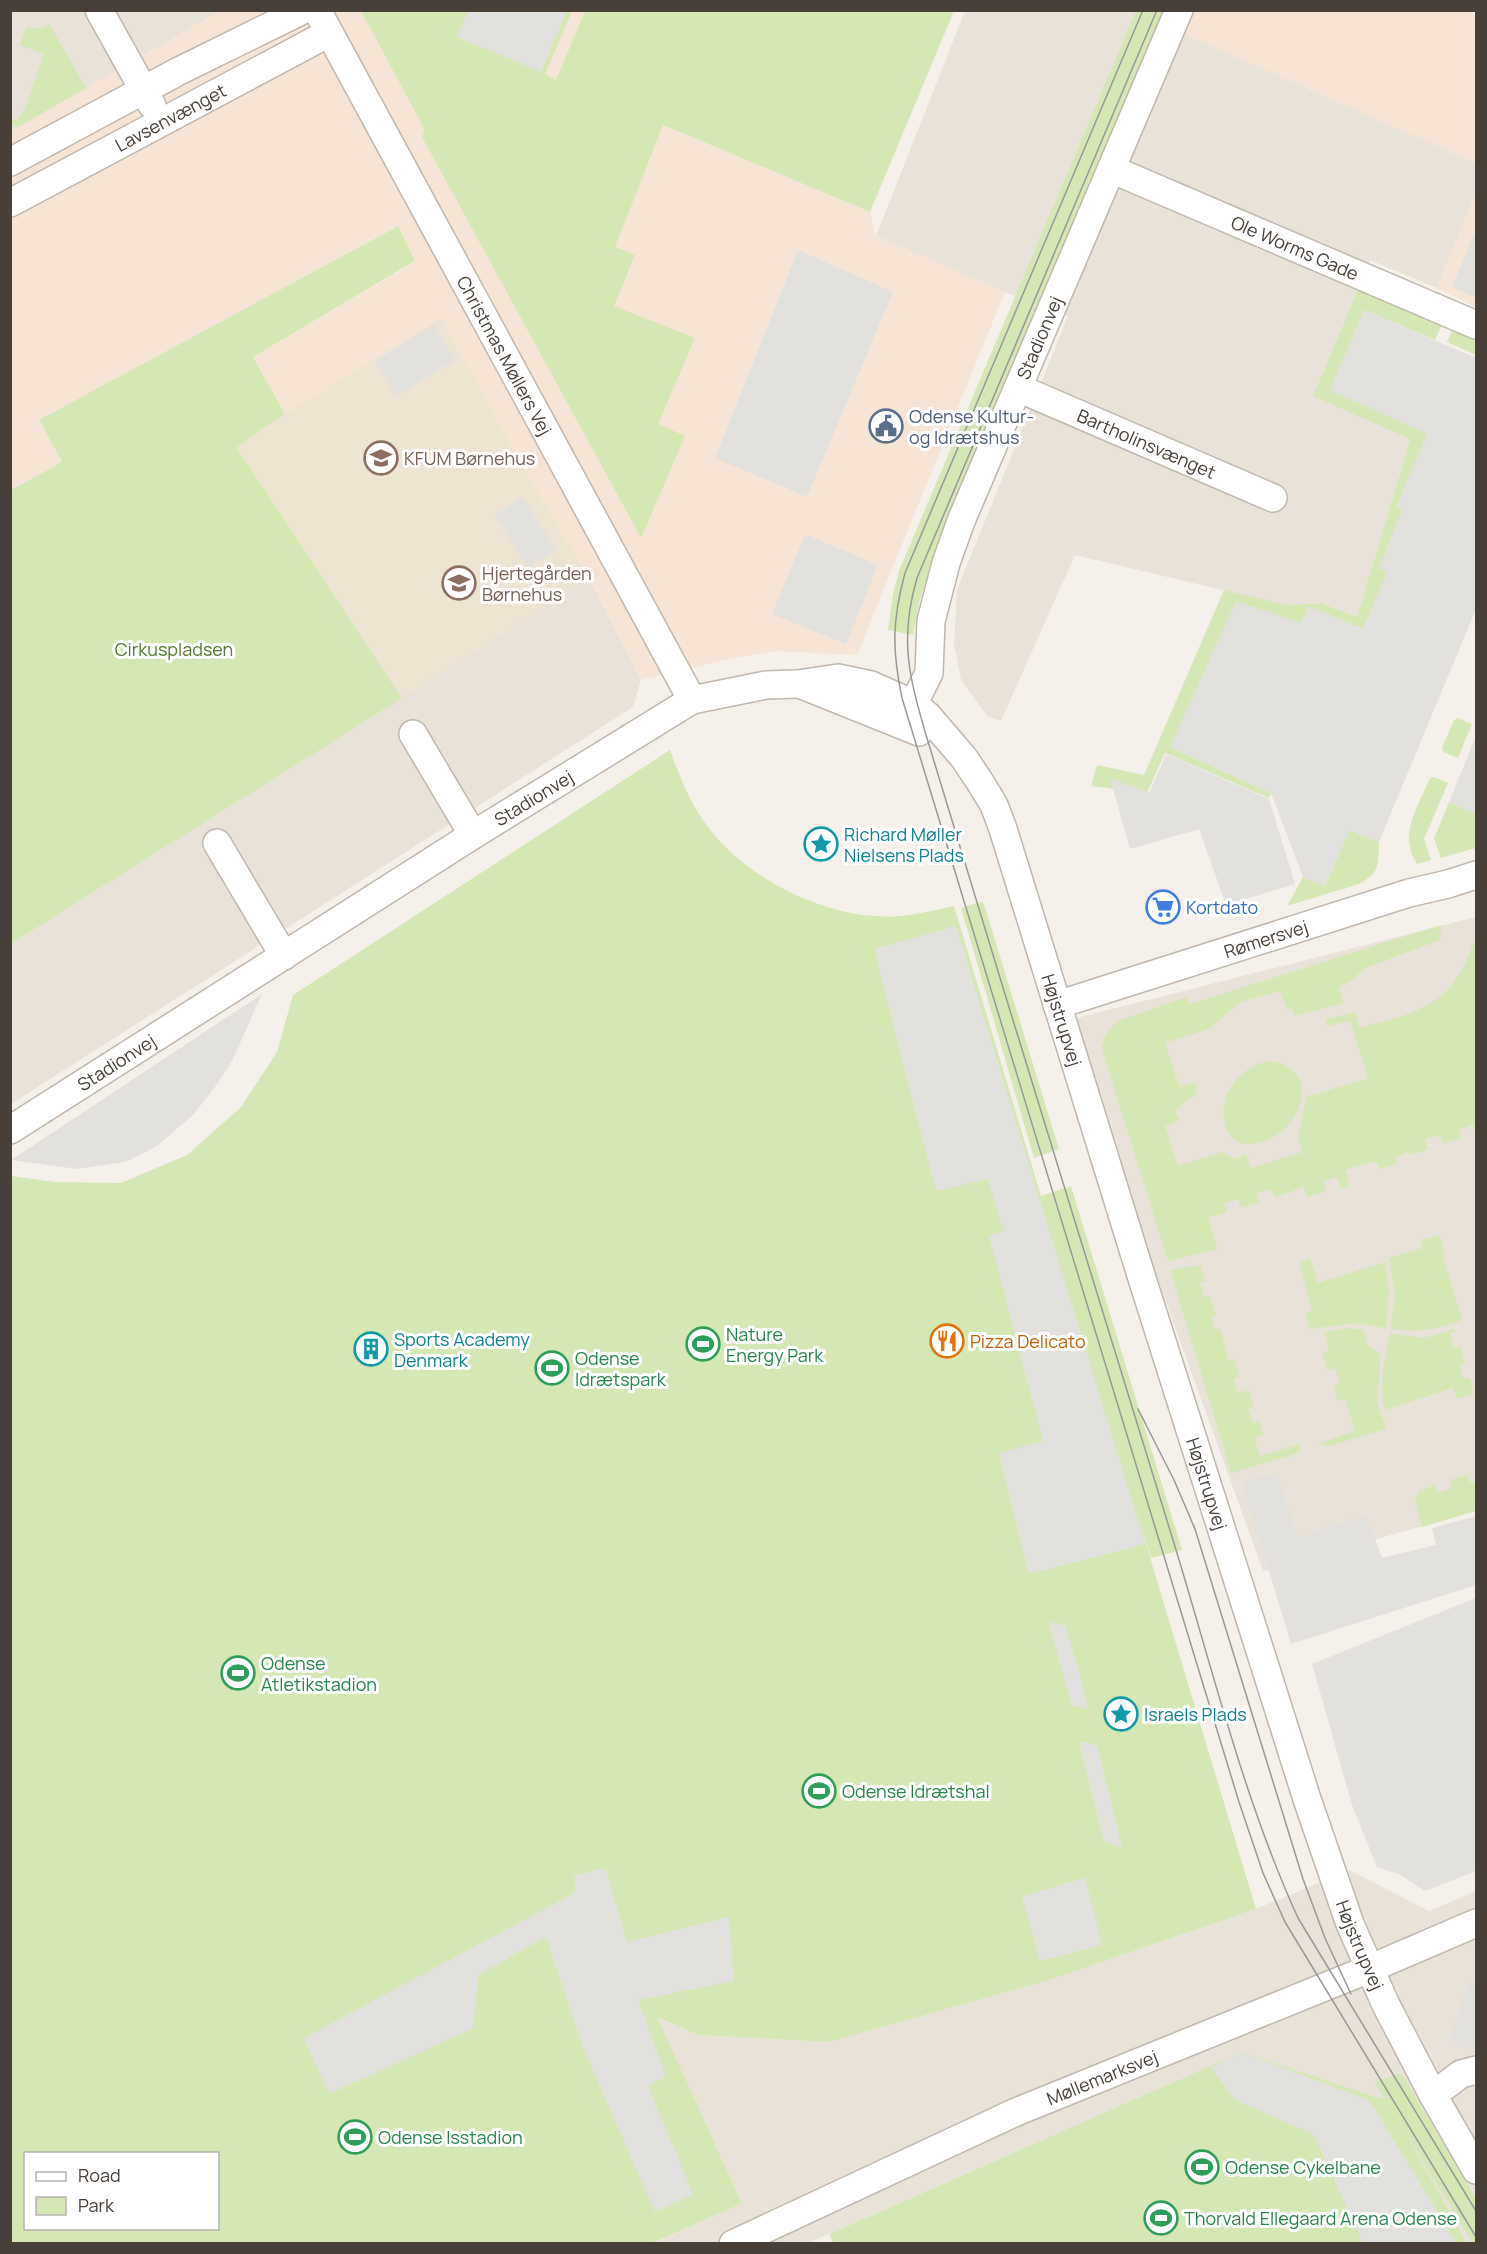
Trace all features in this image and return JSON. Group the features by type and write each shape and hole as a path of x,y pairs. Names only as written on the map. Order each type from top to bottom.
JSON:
{"street":[{"path":"99,10 162,122"},
{"name":"Lavsenvænget","path":"10,162 179,71 303,10"},
{"name":"Stadionvej","path":"908,715 929,673 931,621 946,563 961,521 1179,10"},
{"name":"Lavsenvænget","path":"10,203 162,122 323,22"},
{"name":"Christmas Møllers Vej","path":"323,22 692,700"},
{"name":"Ole Worms Gade","path":"1112,170 1476,325"},
{"name":"Bartholinsvænget","path":"1018,388 1273,498"},
{"name":"Stadionvej","path":"10,1131 473,835 692,700 766,685 798,684 838,678 871,685 908,715 928,716 964,759 994,805 1013,863"},
{"path":"413,734 473,835"},
{"path":"217,843 284,956"},
{"name":"Højstrupvej","path":"1013,863 1307,1799 1350,1924 1369,1969 1433,2095 1476,2170"},
{"name":"Rømersvej","path":"1057,1005 1408,893 1476,875"},
{"name":"Møllemarksvej","path":"733,2244 1016,2112 1369,1969 1476,1923"},
{"path":"1433,2095 1461,2074 1476,2070"}],"shaded area":[{"path":"562,10 566,12 541,72 457,37 468,11"},
{"path":"1465,10 1476,15 1476,163 1185,34 1195,11"},
{"path":"11,11 220,11 11,132"},
{"path":"220,11 585,11 556,80 870,212 876,236 1005,292 857,655 775,651 641,680 589,579 402,698 260,430 284,414 253,357 415,262 397,226 39,421 62,462 11,490 10,132"},
{"path":"965,11 1195,11 1185,34 1476,163 1476,192 1437,288 1370,260 1313,396 1410,438 1357,617 1321,603 1286,605 1075,555 1001,721 987,716 961,680 954,644 957,590 1068,316 1005,292 876,236"},
{"path":"1476,192 1476,307 1437,288"},
{"path":"1476,229 1476,298 1452,287"},
{"path":"798,250 893,292 807,497 715,458"},
{"path":"1364,310 1476,358 1476,609 1379,842 1349,830 1325,886 1303,877 1271,793 1170,747 1236,601 1301,623 1309,606 1363,629 1387,572 1379,568 1402,510 1396,506 1427,434 1330,390"},
{"path":"441,318 524,469 589,579 402,698 237,448 260,430"},
{"path":"434,325 455,360 396,396 375,361"},
{"path":"523,497 556,550 528,568 495,515"},
{"path":"805,534 878,565 846,644 772,614"},
{"path":"589,579 641,680 633,707 11,1104 11,944"},
{"path":"1476,736 1476,814 1449,802"},
{"path":"1166,754 1269,799 1295,884 1226,905 1199,829 1130,849 1110,778 1149,793"},
{"path":"1476,917 1476,1511 1263,1571 1065,1021"},
{"path":"956,926 1145,1544 1029,1574 999,1453 1043,1441 989,1236 1005,1230 1001,1224 988,1179 936,1191 874,949"},
{"path":"262,994 232,1061 218,1083 194,1114 157,1146 125,1162 77,1169 11,1160"},
{"path":"1277,1473 1297,1537 1366,1515 1382,1558 1436,1545 1432,1528 1476,1516 1476,1585 1291,1644 1242,1482"},
{"path":"1476,1598 1476,1871 1425,1891 1401,1875 1377,1867 1352,1805 1312,1664"},
{"path":"1049,1622 1066,1626 1089,1710 1071,1705"},
{"path":"1079,1741 1097,1746 1122,1848 1104,1841"},
{"path":"605,1868 627,1942 729,1917 734,1981 638,2000 666,2076 648,2086 693,2194 655,2212 584,2050 546,1937 478,1975 473,2028 329,2094 304,2038 576,1892 574,1876"},
{"path":"1349,1870 1429,1911 1476,1891 1476,2243 1467,2243 1386,2101 1242,2052 808,2243 653,2244 742,2202 656,2017 698,2035 829,2042 1046,1981 1256,1909"},
{"path":"1085,1877 1102,1945 1040,1961 1022,1897"},
{"path":"1469,1981 1476,1983 1476,2052 1449,2043"},
{"path":"1242,2052 1370,2101 1456,2243 1363,2243 1314,2135 1234,2099 1211,2068"}],"green space":[{"path":"361,11 572,11 545,74 556,80 585,11 954,11 870,212 663,125 615,247 635,255 614,306 695,338 658,424 685,436 641,538 422,137 425,130"},
{"path":"1136,11 1165,11 938,543 919,603 913,635 888,630 899,571"},
{"path":"49,24 86,88 18,127 11,124 11,118 17,120 24,110 44,54 20,45 26,28 42,28"},
{"name":"Cirkuspladsen","path":"398,226 415,261 253,357 285,414 237,448 402,698 11,944 11,490 62,462 39,420"},
{"path":"1358,289 1442,324 1435,340 1364,310 1476,524 1379,568 1476,610 1381,588 1363,629 1309,607 1301,624 1170,747 1271,793 1269,798 1165,753 1147,793 1091,786 1097,765 1144,775 1224,590 1286,605 1321,603 1357,617 1410,439 1313,396"},
{"path":"1454,327 1476,338 1476,355 1447,342"},
{"path":"1458,718 1472,724 1458,758 1443,752 1442,748 1454,720"},
{"name":"Odense Idrætspark","path":"670,750 691,800 708,827 725,847 745,865 794,894 820,905 874,916 900,916 954,906 1041,1196 1071,1186 1182,1550 1151,1558 1136,1511 1256,1909 1046,1981 829,2042 698,2035 657,2017 742,2203 653,2243 11,2243 11,1176 55,1182 121,1183 187,1155 241,1107 277,1052 293,995"},
{"path":"1434,777 1448,783 1424,839 1431,860 1417,864 1409,842 1410,831 1420,799 1430,778"},
{"path":"1449,802 1476,814 1476,848 1441,858 1434,839"},
{"path":"1349,830 1379,842 1375,871 1359,884 1287,906 1303,877 1325,886"},
{"path":"983,901 1059,1149 1034,1158 961,908"},
{"path":"1441,925 1440,940 1365,968 1352,980 1339,987 1343,1003 1295,1016 1292,1008 1287,1010 1280,991 1240,1002 1209,1029 1165,1043 1179,1087 1196,1082 1197,1093 1175,1111 1179,1120 1165,1126 1178,1166 1222,1152 1237,1159 1246,1154 1251,1168 1302,1152 1298,1138 1306,1097 1368,1078 1350,1021 1327,1026 1325,1019 1356,1012 1360,1028 1423,1008 1451,985 1467,960 1473,943 1476,943 1476,1133 1473,1125 1459,1130 1461,1138 1442,1144 1440,1135 1424,1139 1428,1149 1395,1157 1397,1164 1379,1169 1376,1161 1345,1170 1350,1186 1341,1189 1337,1177 1323,1182 1326,1191 1307,1197 1304,1187 1275,1197 1271,1189 1256,1193 1260,1202 1241,1208 1238,1199 1224,1203 1227,1212 1208,1218 1218,1249 1168,1261 1101,1046 1109,1029 1120,1020 1187,997 1190,1004"},
{"path":"1272,1061 1290,1068 1299,1080 1302,1094 1298,1110 1289,1124 1276,1136 1259,1143 1239,1143 1230,1134 1225,1124 1223,1112 1226,1100 1238,1078 1247,1070 1260,1063"},
{"path":"1439,1235 1445,1252 1442,1254 1462,1320 1427,1329 1409,1331 1391,1329 1395,1295 1389,1258 1423,1248 1421,1240"},
{"path":"1310,1258 1318,1283 1385,1262 1389,1291 1386,1328 1356,1323 1310,1329 1305,1313 1312,1310 1299,1262"},
{"path":"1200,1265 1205,1281 1200,1283 1204,1297 1210,1296 1216,1315 1211,1317 1215,1330 1220,1328 1228,1360 1234,1359 1240,1377 1234,1379 1238,1393 1249,1390 1254,1406 1248,1408 1253,1423 1259,1421 1263,1435 1254,1438 1260,1456 1300,1444 1299,1453 1231,1473 1170,1270"},
{"path":"1347,1328 1364,1330 1367,1344 1381,1355 1377,1402 1386,1429 1330,1446 1319,1444 1355,1430 1345,1400 1338,1401 1333,1386 1340,1384 1335,1368 1328,1370 1322,1352 1329,1350 1324,1332"},
{"path":"1455,1329 1450,1333 1454,1348 1460,1346 1465,1364 1459,1366 1463,1379 1470,1378 1474,1394 1457,1399 1453,1388 1385,1410 1382,1381 1390,1333 1424,1338"},
{"path":"1467,1475 1470,1483 1476,1481 1476,1511 1422,1527 1415,1501 1419,1491 1435,1485 1438,1493 1452,1488 1450,1480"},
{"name":"Odense Cykelbane","path":"1242,2052 1385,2100 1375,2082 1401,2073 1476,2199 1476,2243 1473,2243 1398,2120 1467,2243 834,2244 829,2234"}],"tram line":[{"path":"1143,10 905,573 895,636 899,681 902,698 1239,1802 1263,1873 1285,1922 1476,2237"},
{"path":"1157,10 917,578 908,620 908,657 926,735 1243,1774 1260,1823 1298,1918 1476,2211"},
{"path":"1138,1409 1174,1480 1195,1529 1303,1879 1325,1938 1351,1994"}],"place":[{"name":"Odense Kultur- og Idrætshus","path":"886,426"},
{"name":"KFUM Børnehus","path":"381,458"},
{"name":"Hjertegården Børnehus","path":"459,583"},
{"name":"Richard Møller Nielsens Plads","path":"821,844"},
{"name":"Kortdato","path":"1163,907"},
{"name":"Pizza Delicato","path":"947,1341"},
{"name":"Nature Energy Park","path":"703,1344"},
{"name":"Sports Academy Denmark","path":"371,1349"},
{"name":"Odense Idrætspark","path":"552,1368"},
{"name":"Odense Atletikstadion","path":"238,1673"},
{"name":"Israels Plads","path":"1121,1714"},
{"name":"Odense Idrætshal","path":"819,1791"},
{"name":"Odense Isstadion","path":"355,2137"},
{"name":"Odense Cykelbane","path":"1202,2167"},
{"name":"Thorvald Ellegaard Arena Odense","path":"1161,2218"}]}
